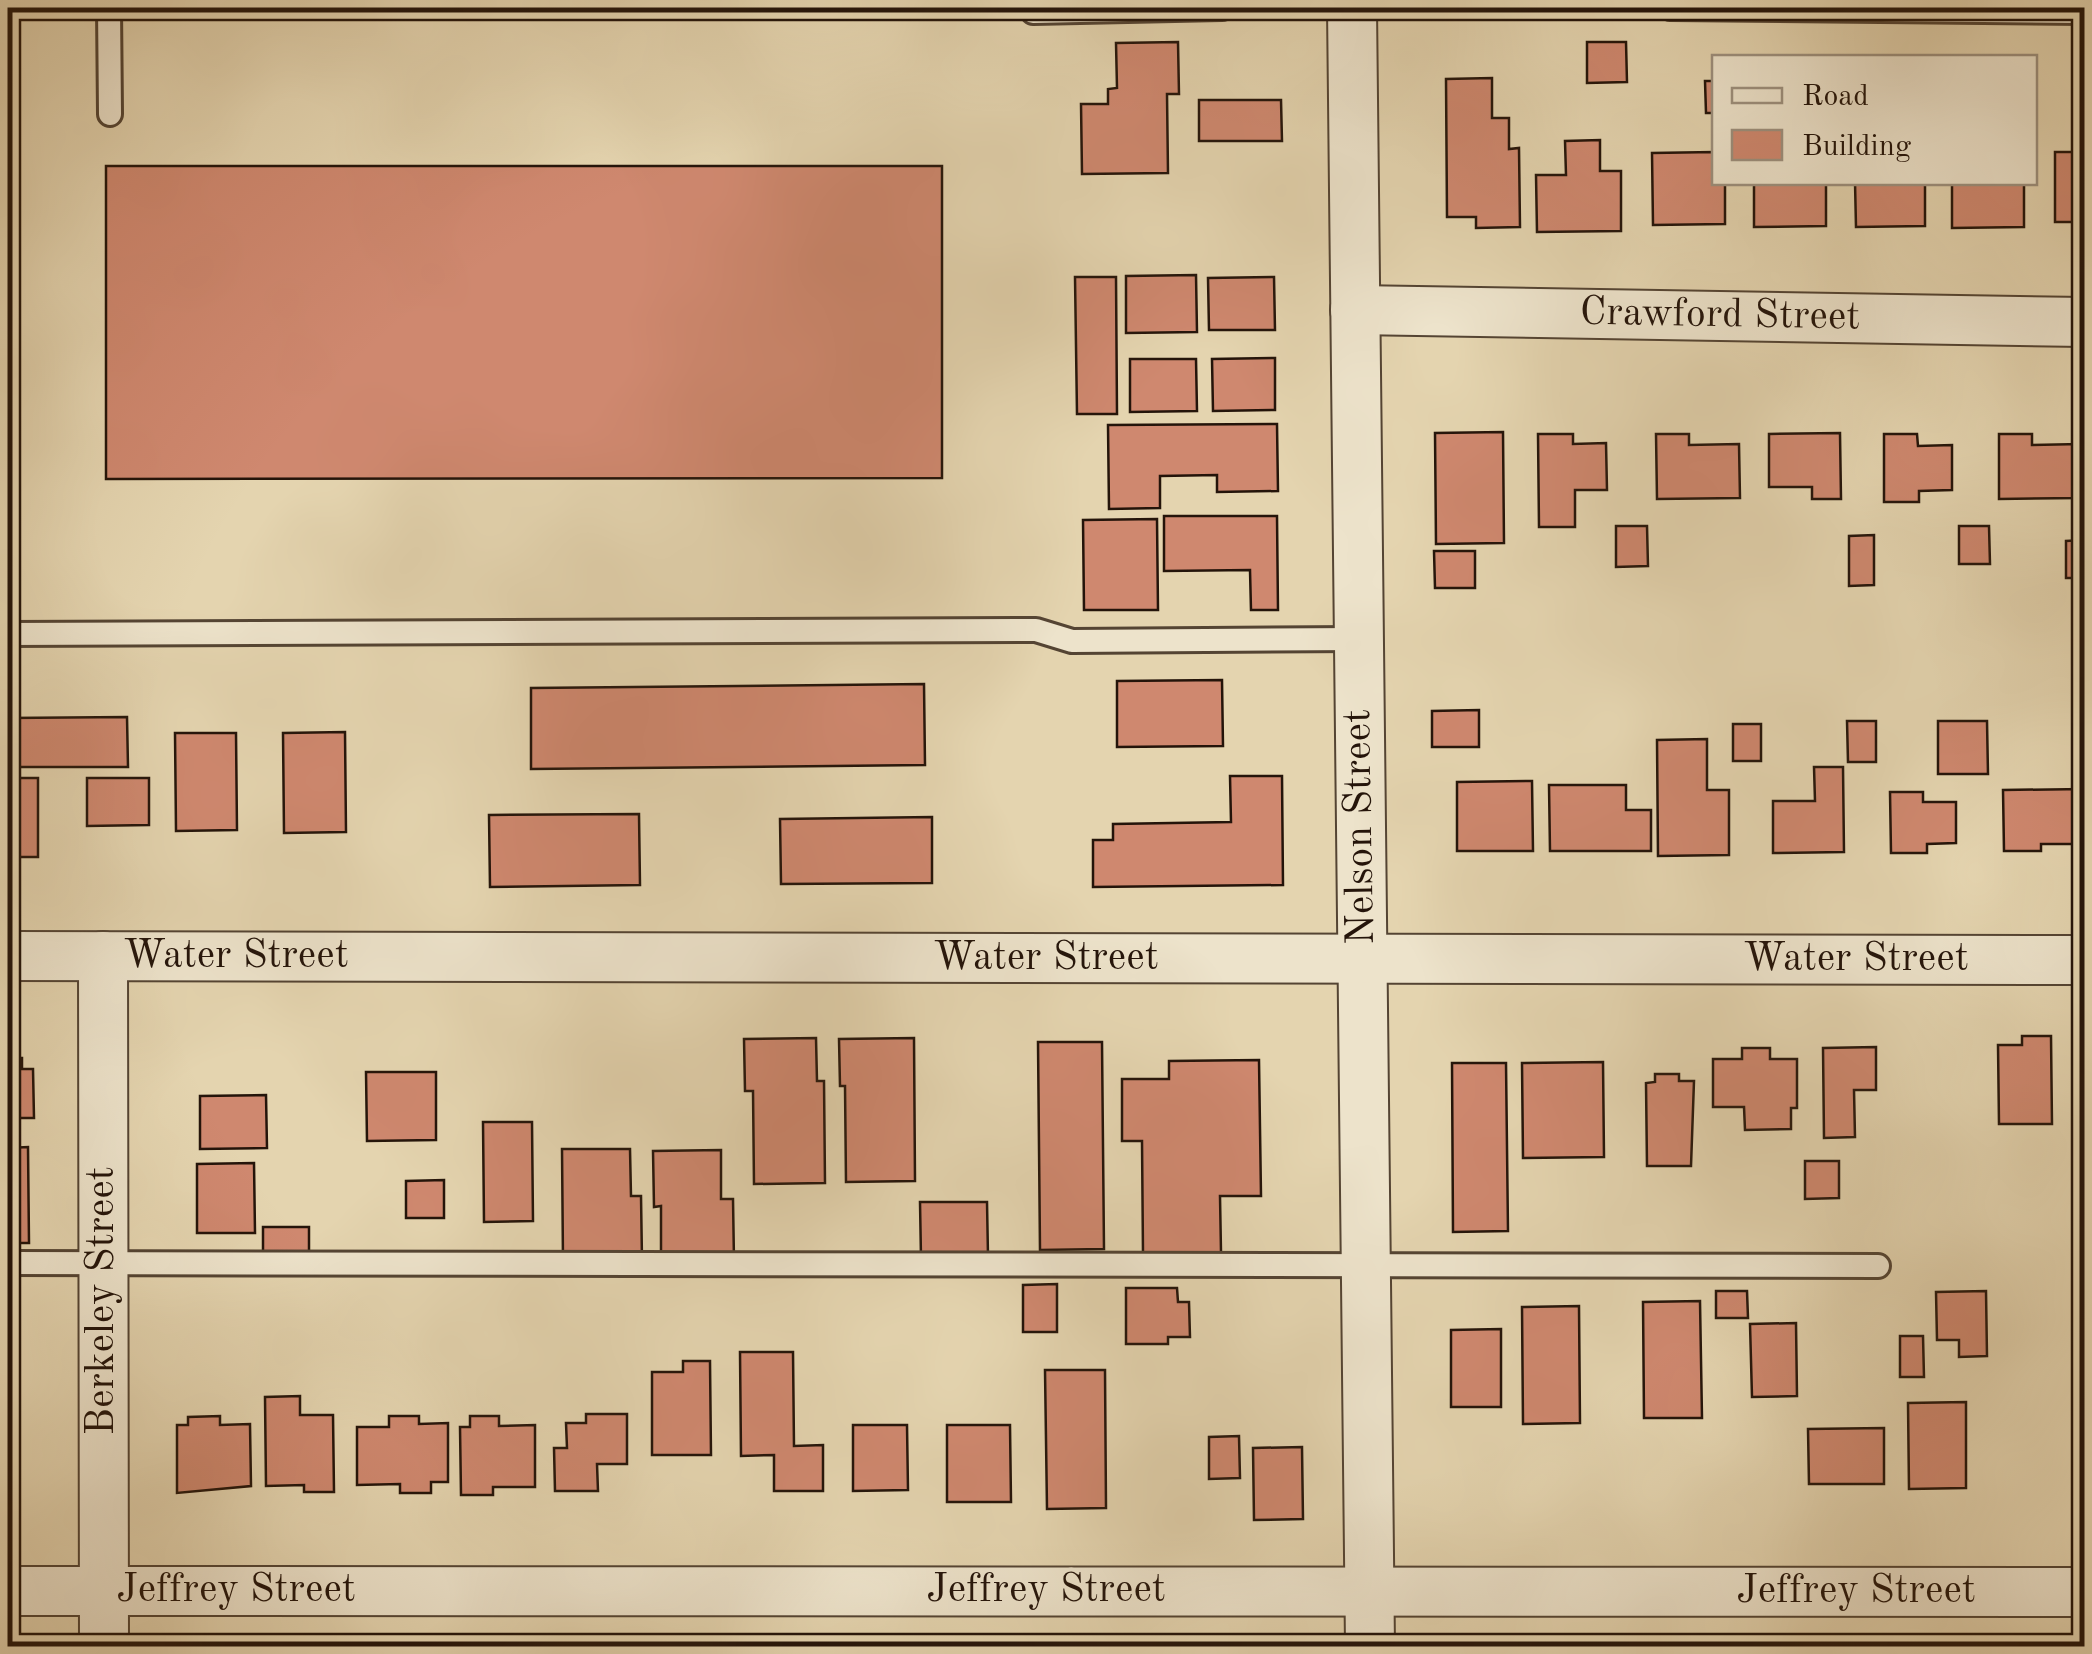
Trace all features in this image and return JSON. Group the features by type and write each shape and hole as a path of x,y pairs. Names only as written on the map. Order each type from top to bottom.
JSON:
{"street":[{"name":"Nelson Street","path":"1352,8 1370,1646"},
{"name":"Crawford Street","path":"1355,310 2084,322"},
{"name":"Water Street","path":"8,956 2084,960"},
{"name":"Berkeley Street","path":"103,956 104,1646"},
{"name":"Jeffrey Street","path":"8,1591 2084,1592"}],"lane":[{"path":"110,8 110,114"},
{"path":"1033,12 1222,8"},
{"path":"1670,8 2084,12"},
{"path":"8,634 1036,630 1072,641 1359,639"},
{"path":"8,1264 1878,1266"}],"building":[{"path":"1178,42 1179,94 1167,94 1168,173 1082,174 1081,104 1108,104 1108,89 1117,88 1116,43"},
{"path":"1587,42 1626,42 1627,82 1587,83"},
{"path":"1492,78 1492,118 1509,118 1509,149 1519,148 1520,227 1476,228 1476,217 1447,217 1446,79"},
{"path":"1705,81 1712,81 1712,113 1706,113"},
{"path":"1199,100 1281,100 1282,141 1199,141"},
{"path":"1600,140 1600,171 1621,171 1621,231 1537,232 1536,175 1566,175 1565,141"},
{"path":"1712,152 1712,185 1725,185 1725,224 1653,225 1652,153"},
{"path":"2055,152 2084,152 2084,222 2055,222"},
{"path":"106,166 942,166 942,478 106,479"},
{"path":"1754,185 1826,185 1826,226 1754,227"},
{"path":"1855,185 1925,185 1925,226 1856,227"},
{"path":"1952,185 2024,185 2024,227 1952,228"},
{"path":"1196,275 1197,332 1126,333 1126,276"},
{"path":"1075,277 1116,277 1117,414 1077,414"},
{"path":"1274,277 1275,330 1209,330 1208,278"},
{"path":"1275,358 1275,410 1213,411 1212,359"},
{"path":"1130,359 1196,359 1197,411 1130,412"},
{"path":"1277,424 1278,491 1217,492 1217,475 1160,476 1160,508 1109,509 1108,425"},
{"path":"1503,432 1504,543 1436,544 1435,433"},
{"path":"1840,433 1841,499 1812,499 1812,487 1769,487 1769,434"},
{"path":"1538,434 1573,434 1573,444 1606,443 1607,490 1575,490 1575,527 1539,527"},
{"path":"1656,434 1689,434 1689,445 1739,444 1740,498 1657,499"},
{"path":"1884,434 1917,434 1918,446 1952,445 1952,490 1919,491 1919,502 1884,502"},
{"path":"1999,434 2032,434 2032,445 2080,444 2080,498 1999,499"},
{"path":"1164,516 1277,516 1278,610 1251,610 1250,570 1164,571"},
{"path":"1157,519 1158,610 1084,610 1083,520"},
{"path":"1616,526 1647,526 1648,566 1616,567"},
{"path":"1959,526 1989,526 1990,564 1959,564"},
{"path":"1874,535 1874,585 1849,586 1849,536"},
{"path":"2084,540 2084,578 2066,578 2066,541"},
{"path":"1434,551 1475,551 1475,588 1435,588"},
{"path":"1222,680 1223,746 1117,747 1117,681"},
{"path":"924,684 925,765 531,769 531,688"},
{"path":"1479,710 1479,747 1432,747 1432,711"},
{"path":"127,717 128,767 8,767 8,718"},
{"path":"1847,721 1876,721 1876,762 1848,762"},
{"path":"1938,721 1987,721 1988,774 1938,774"},
{"path":"1733,724 1761,724 1761,761 1733,761"},
{"path":"345,732 346,832 284,833 283,733"},
{"path":"175,733 236,733 237,830 176,831"},
{"path":"1707,739 1707,790 1729,790 1729,855 1658,856 1657,740"},
{"path":"1814,767 1843,767 1844,852 1773,853 1773,801 1815,801"},
{"path":"1230,776 1282,776 1283,885 1093,887 1093,840 1113,840 1113,824 1231,822"},
{"path":"8,778 38,778 38,857 8,857"},
{"path":"87,778 149,778 149,825 87,826"},
{"path":"1532,781 1533,851 1457,851 1457,782"},
{"path":"1549,785 1626,785 1626,810 1651,810 1651,851 1550,851"},
{"path":"2084,789 2084,844 2041,844 2041,851 2004,851 2003,790"},
{"path":"1890,792 1923,792 1923,802 1956,802 1956,843 1927,844 1927,853 1891,853"},
{"path":"639,814 640,885 490,887 489,815"},
{"path":"932,817 932,883 781,884 780,819"},
{"path":"2022,1036 2051,1036 2052,1124 1999,1124 1998,1045 2022,1045"},
{"path":"816,1038 817,1081 824,1081 825,1183 754,1184 753,1091 745,1091 744,1039"},
{"path":"914,1038 915,1181 846,1182 845,1086 840,1086 839,1039"},
{"path":"1038,1042 1102,1042 1104,1249 1040,1250"},
{"path":"1876,1047 1876,1090 1854,1090 1855,1137 1824,1138 1823,1048"},
{"path":"1742,1048 1770,1048 1770,1059 1797,1059 1797,1108 1791,1108 1791,1129 1745,1130 1744,1107 1713,1107 1713,1059 1742,1059"},
{"path":"8,1058 22,1058 22,1069 33,1069 34,1118 8,1118"},
{"path":"1259,1060 1261,1196 1220,1196 1221,1252 1143,1253 1142,1141 1122,1141 1122,1079 1169,1079 1169,1061"},
{"path":"1603,1062 1604,1157 1523,1158 1522,1063"},
{"path":"1452,1063 1506,1063 1508,1231 1453,1232"},
{"path":"366,1072 436,1072 436,1140 367,1141"},
{"path":"1655,1074 1679,1074 1679,1081 1694,1081 1691,1166 1647,1166 1646,1083 1655,1082"},
{"path":"266,1095 267,1148 200,1149 200,1096"},
{"path":"483,1122 532,1122 533,1221 484,1222"},
{"path":"28,1147 29,1243 8,1243 8,1148"},
{"path":"562,1149 630,1149 631,1196 641,1196 642,1260 563,1261"},
{"path":"721,1150 721,1199 733,1199 734,1261 661,1262 661,1206 654,1207 653,1151"},
{"path":"1805,1161 1839,1161 1839,1198 1805,1199"},
{"path":"254,1163 255,1233 197,1233 197,1164"},
{"path":"444,1180 444,1218 406,1218 406,1181"},
{"path":"920,1202 987,1202 988,1256 921,1258"},
{"path":"263,1227 309,1227 309,1263 263,1263"},
{"path":"1057,1284 1057,1332 1023,1332 1023,1285"},
{"path":"1126,1288 1177,1288 1178,1302 1189,1302 1190,1337 1168,1337 1168,1344 1126,1344"},
{"path":"1716,1291 1747,1291 1748,1318 1716,1318"},
{"path":"1986,1291 1987,1356 1959,1357 1959,1340 1937,1340 1936,1292"},
{"path":"1700,1301 1702,1418 1644,1418 1643,1302"},
{"path":"1579,1306 1580,1423 1523,1424 1522,1307"},
{"path":"1796,1323 1797,1396 1752,1397 1750,1324"},
{"path":"1501,1329 1501,1407 1451,1407 1451,1330"},
{"path":"1900,1336 1923,1336 1924,1377 1900,1377"},
{"path":"740,1352 793,1352 794,1446 823,1445 823,1491 774,1491 774,1455 741,1456"},
{"path":"683,1361 710,1361 711,1455 652,1455 652,1372 683,1372"},
{"path":"1045,1370 1105,1370 1106,1508 1047,1509"},
{"path":"300,1396 300,1415 333,1415 334,1492 304,1492 304,1485 266,1486 265,1397"},
{"path":"1966,1402 1966,1488 1909,1489 1908,1403"},
{"path":"586,1414 627,1414 627,1464 597,1464 598,1491 555,1491 554,1448 567,1448 566,1423 586,1423"},
{"path":"220,1416 220,1425 250,1424 251,1486 177,1493 177,1425 188,1425 188,1417"},
{"path":"389,1416 419,1416 419,1424 448,1423 448,1482 431,1482 431,1493 400,1493 400,1484 357,1485 357,1427 389,1427"},
{"path":"470,1416 499,1416 499,1426 535,1425 535,1487 493,1487 493,1495 461,1495 460,1427 470,1427"},
{"path":"853,1425 907,1425 908,1490 853,1491"},
{"path":"947,1425 1010,1425 1011,1502 947,1502"},
{"path":"1884,1428 1884,1484 1809,1484 1808,1429"},
{"path":"1239,1436 1240,1478 1209,1479 1209,1437"},
{"path":"1302,1447 1303,1519 1254,1520 1253,1448"}]}
